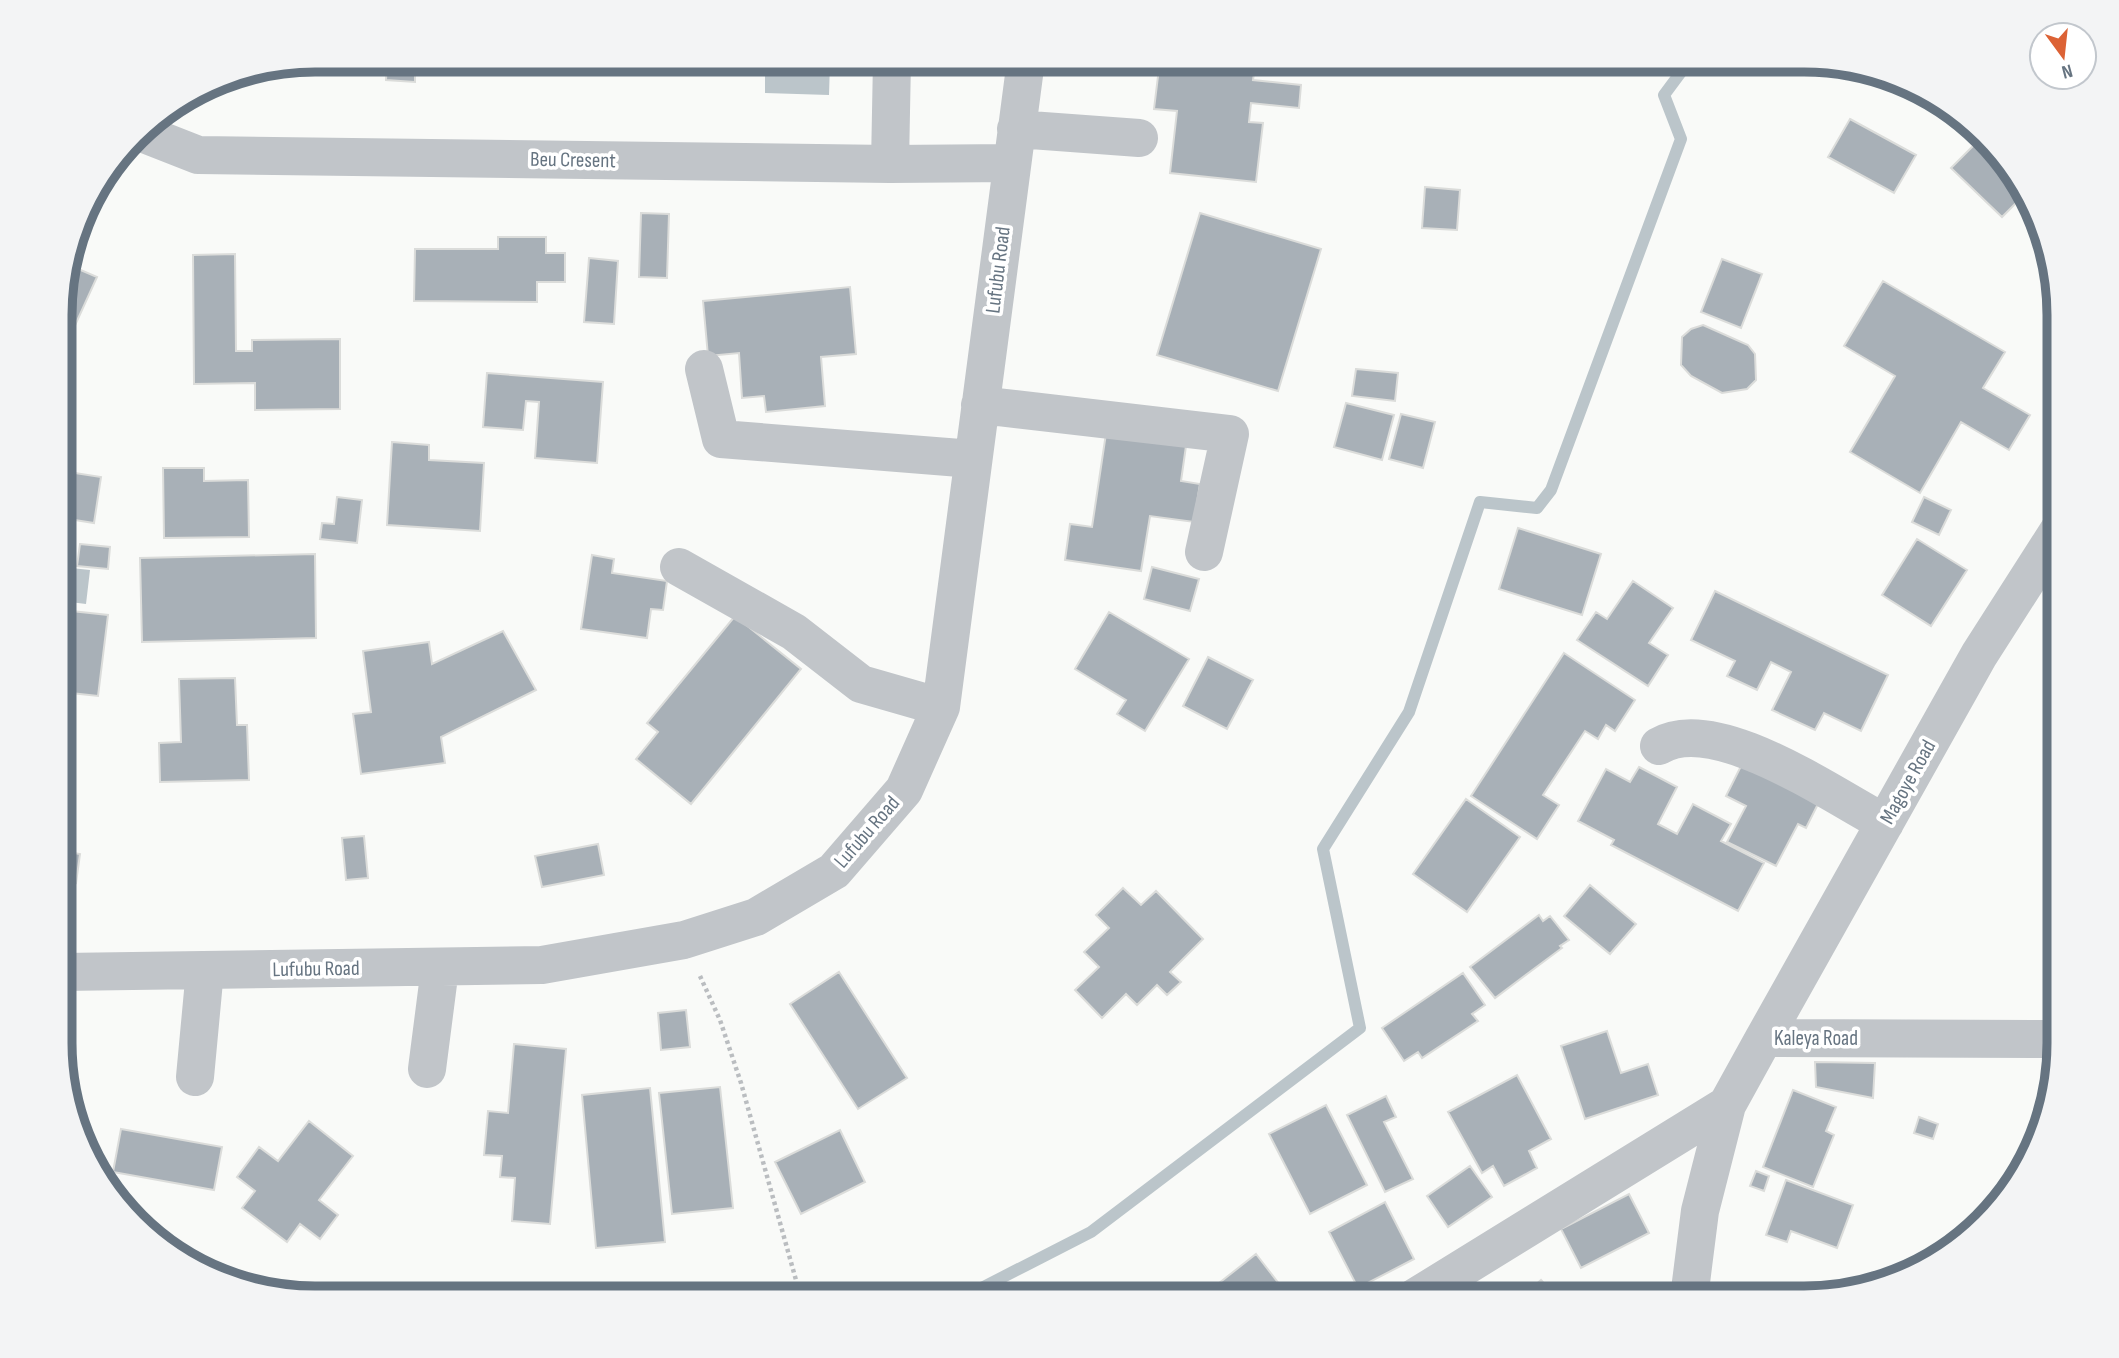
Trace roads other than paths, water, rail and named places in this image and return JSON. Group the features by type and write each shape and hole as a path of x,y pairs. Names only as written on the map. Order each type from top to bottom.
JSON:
{"street":[{"path":"890,164 892,72"},
{"name":"Lufubu Road","path":"72,972 542,965 684,940 756,917 834,872 904,790 941,707 1024,72"},
{"name":"Beu Cresent","path":"150,136 198,155 890,164 1014,146 1139,138"},
{"path":"704,369 721,439 974,459"},
{"path":"980,405 1230,435 1205,552"},
{"name":"Magoye Road","path":"1763,1038 1979,655 2047,549"},
{"path":"679,567 794,632 861,684 941,707"},
{"path":"1660,746 1671,738 1694,736 1748,749 1885,823"},
{"path":"427,1069 440,968"},
{"path":"195,1077 205,970"},
{"name":"Kaleya Road","path":"1691,1286 1700,1211 1727,1105 1763,1038 2047,1039"},
{"path":"1433,1286 1727,1105"}],"waterway":[{"path":"985,1286 1091,1232 1360,1028 1323,849 1409,712 1480,502 1537,508 1551,490 1681,139 1664,95 1681,72"}]}
